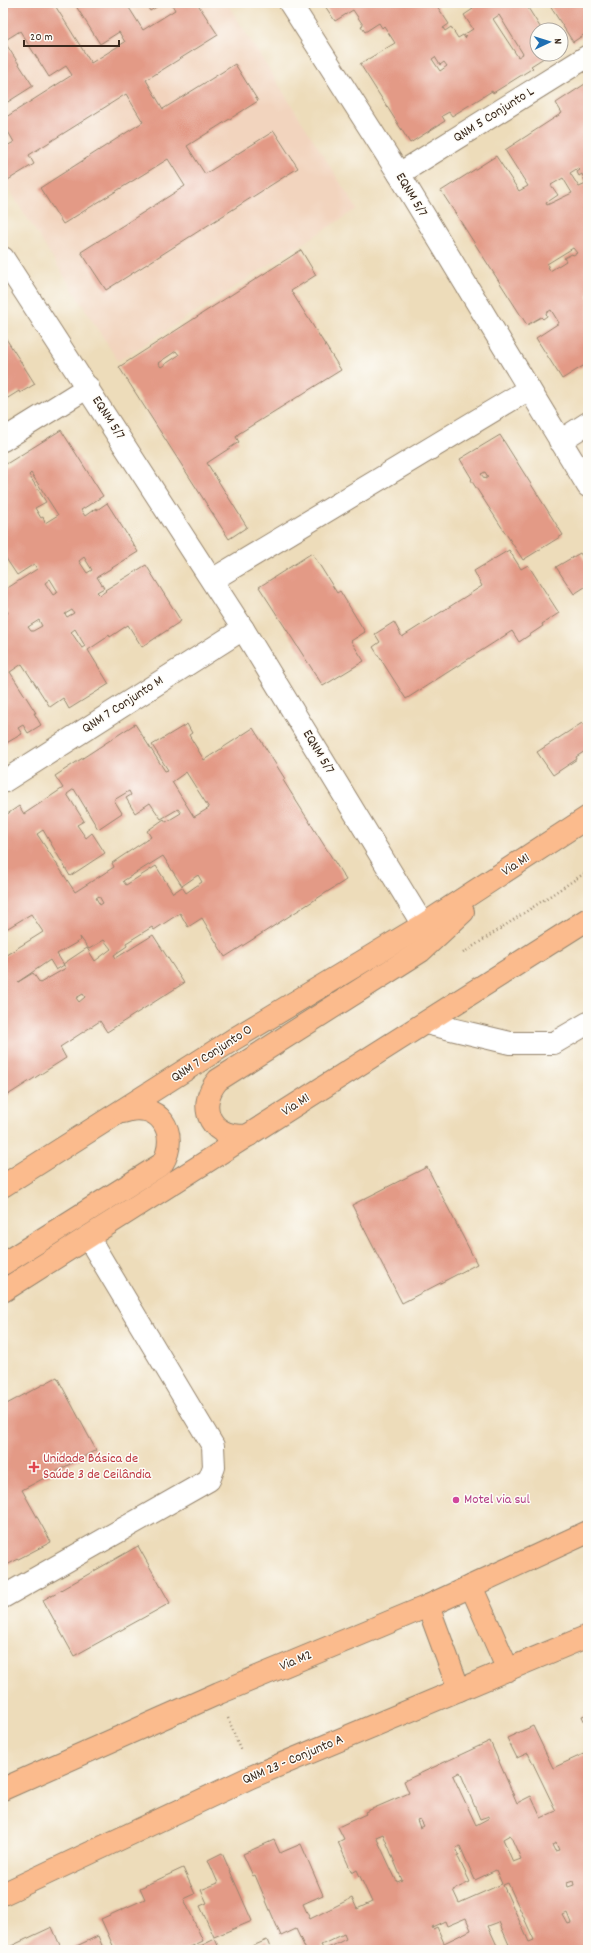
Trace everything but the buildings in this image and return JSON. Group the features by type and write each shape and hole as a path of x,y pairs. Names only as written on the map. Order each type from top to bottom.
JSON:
{"main road":[{"name":"Via M1","path":"423,925 508,871 588,817"},
{"path":"249,1135 238,1137 226,1134 216,1127 209,1118 207,1106 208,1096 211,1088 218,1080 421,950 508,871"},
{"name":"Via M1","path":"3,1291 588,919"},
{"name":"QNM 7 Conjunto O","path":"3,1186 120,1113 234,1039 423,925"},
{"path":"3,1264 162,1164 170,1146 170,1136 165,1124 156,1115 145,1109 132,1109 120,1113"},
{"name":"Via M2","path":"3,1789 219,1693 428,1606 588,1532"},
{"path":"471,1586 508,1670"},
{"path":"428,1606 459,1690"},
{"name":"QNM 23 - Conjunto A","path":"3,1894 251,1778 588,1636"}],"street":[{"name":"EQNM 5/7","path":"290,3 399,174 588,486"},
{"name":"QNM 5 Conjunto L","path":"399,174 588,56"},
{"name":"EQNM 5/7","path":"3,258 88,386 243,629 423,925"},
{"path":"3,440 88,386"},
{"path":"212,580 529,389"},
{"path":"560,441 588,423"},
{"name":"QNM 7 Conjunto M","path":"3,782 243,629"},
{"path":"426,1022 510,1043 554,1043 588,1023"},
{"path":"3,1597 209,1480 214,1467 213,1446 88,1237"}],"path":[{"path":"219,1693 251,1778"}],"shaded area":[{"path":"3,3 227,3 357,209 118,361 3,180"}],"place":[{"name":"Unidade Básica de Saúde 3 de Ceilândia","path":"34,1467"},
{"name":"Motel via sul","path":"456,1500"}]}
